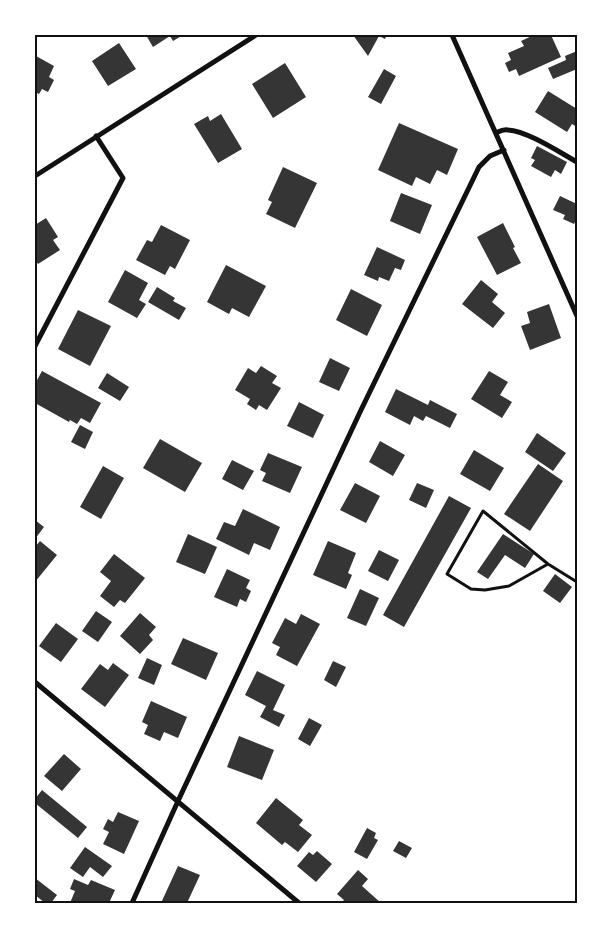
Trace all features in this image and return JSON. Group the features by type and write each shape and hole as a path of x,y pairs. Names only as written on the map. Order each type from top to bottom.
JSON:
{"street":[{"path":"35,176 256,35"},
{"path":"452,35 577,316"},
{"path":"496,132 505,129 513,130 577,162"},
{"path":"35,346 123,178 96,136"},
{"path":"132,903 361,410 479,167 490,156 504,150"},
{"path":"35,682 299,903"}],"path":[{"path":"548,564 509,586 485,590 471,589 447,574 483,511 548,564 577,582"}],"building":[{"path":"146,35 183,35 173,41 170,36 153,47"},
{"path":"353,35 387,35 385,39 379,36 368,56"},
{"path":"534,35 551,35 561,57 519,76 516,69 509,72 505,63 511,60 508,53 524,46 521,41"},
{"path":"119,43 136,69 108,86 92,61"},
{"path":"577,51 577,69 553,79 548,68 566,60 565,56"},
{"path":"36,56 54,66 49,77 54,80 48,92 42,89 39,94 35,92"},
{"path":"285,63 306,97 273,118 252,84"},
{"path":"384,69 396,76 381,104 368,97"},
{"path":"548,91 577,109 577,127 572,124 567,132 535,112"},
{"path":"221,114 242,149 218,163 194,124 208,116 210,121"},
{"path":"399,123 458,149 447,175 437,170 430,184 416,177 412,186 378,170"},
{"path":"537,146 567,162 561,174 555,170 551,177 531,166 535,160 531,158"},
{"path":"283,167 317,183 295,228 266,214 272,202 268,200"},
{"path":"401,193 432,205 420,234 390,221"},
{"path":"560,196 577,204 577,221 574,224 563,219 565,215 553,210"},
{"path":"46,218 58,237 53,240 60,250 38,264 35,259 35,225"},
{"path":"503,223 521,263 497,275 477,237"},
{"path":"161,225 190,240 175,269 170,266 165,275 136,260 147,240 152,242"},
{"path":"377,247 405,260 401,270 395,268 389,281 379,277 378,281 364,275"},
{"path":"226,265 266,286 249,317 232,308 229,314 207,302"},
{"path":"125,270 148,283 139,300 146,304 137,318 108,302"},
{"path":"481,280 498,294 492,302 505,313 493,328 462,304"},
{"path":"157,287 175,298 173,301 186,308 179,320 148,302"},
{"path":"351,289 382,305 367,336 336,320"},
{"path":"549,304 561,338 530,350 521,326 530,323 527,312"},
{"path":"78,310 111,326 90,366 58,349"},
{"path":"330,358 350,368 339,391 319,382"},
{"path":"261,366 277,376 272,383 281,388 267,410 259,405 256,410 247,404 250,399 235,390 248,368 256,373"},
{"path":"42,371 101,403 90,423 81,418 77,424 70,420 69,422 35,403 35,384"},
{"path":"489,371 508,382 500,395 512,402 502,418 471,399"},
{"path":"107,373 129,387 120,401 98,388"},
{"path":"396,389 428,405 430,400 457,414 450,428 426,416 423,421 414,416 410,425 385,412"},
{"path":"299,402 324,415 313,438 287,426"},
{"path":"80,425 93,432 85,449 71,442"},
{"path":"537,433 566,453 553,471 525,452"},
{"path":"160,439 202,463 185,492 143,468"},
{"path":"380,441 405,455 393,476 369,462"},
{"path":"474,450 504,468 490,491 460,474"},
{"path":"268,453 302,467 290,493 262,481 266,473 260,470"},
{"path":"232,460 254,471 243,490 222,479"},
{"path":"538,464 563,481 530,531 504,514"},
{"path":"103,466 124,478 101,519 80,507"},
{"path":"355,483 380,496 366,523 340,510"},
{"path":"417,483 434,490 426,508 409,500"},
{"path":"449,496 471,508 404,627 383,615"},
{"path":"243,509 280,527 270,550 254,543 249,555 216,539 224,522 235,526"},
{"path":"35,520 44,527 35,539"},
{"path":"188,534 217,547 205,574 176,562"},
{"path":"503,534 534,554 525,568 505,555 488,579 477,572"},
{"path":"40,541 57,555 35,582 35,547"},
{"path":"328,541 356,553 348,573 352,575 346,589 313,575"},
{"path":"379,550 399,560 388,581 368,571"},
{"path":"114,554 145,578 125,603 120,600 114,607 100,596 111,581 100,572"},
{"path":"227,569 250,580 246,588 251,591 246,602 240,599 237,607 214,597"},
{"path":"555,574 572,587 560,603 543,591"},
{"path":"360,589 379,598 366,626 347,618"},
{"path":"96,611 112,622 98,642 82,631"},
{"path":"140,613 156,627 149,635 153,640 140,654 120,636"},
{"path":"301,614 320,624 297,666 276,655 280,647 272,643 285,618 296,624"},
{"path":"56,623 78,639 61,662 39,646"},
{"path":"183,638 218,653 206,680 171,664"},
{"path":"147,658 162,665 154,685 138,678"},
{"path":"333,661 346,667 336,687 324,680"},
{"path":"113,663 129,675 105,707 81,689 100,664 108,670"},
{"path":"257,671 285,685 273,710 285,715 279,727 260,717 266,706 245,695"},
{"path":"151,701 187,717 178,738 164,732 160,741 144,734 148,725 142,722"},
{"path":"309,718 322,725 310,746 298,739"},
{"path":"239,736 274,750 262,780 227,767"},
{"path":"64,754 81,769 62,791 44,776"},
{"path":"42,790 87,827 78,838 35,803 35,799"},
{"path":"276,798 303,820 299,825 312,835 298,852 285,842 282,845 256,823"},
{"path":"118,812 139,821 124,854 103,844 109,832 103,829 108,819 113,822"},
{"path":"367,828 376,833 374,838 378,840 367,859 354,852"},
{"path":"399,841 412,848 406,858 393,851"},
{"path":"85,847 112,866 103,877 90,867 83,877 70,868"},
{"path":"317,851 332,864 316,882 297,866 309,852 313,855"},
{"path":"178,866 200,875 187,903 161,903"},
{"path":"358,870 368,879 362,886 381,903 341,903 344,900 337,894"},
{"path":"35,878 57,895 51,903 45,903 35,895"},
{"path":"74,879 88,885 91,880 115,890 109,903 70,903 75,891 70,889"}]}
